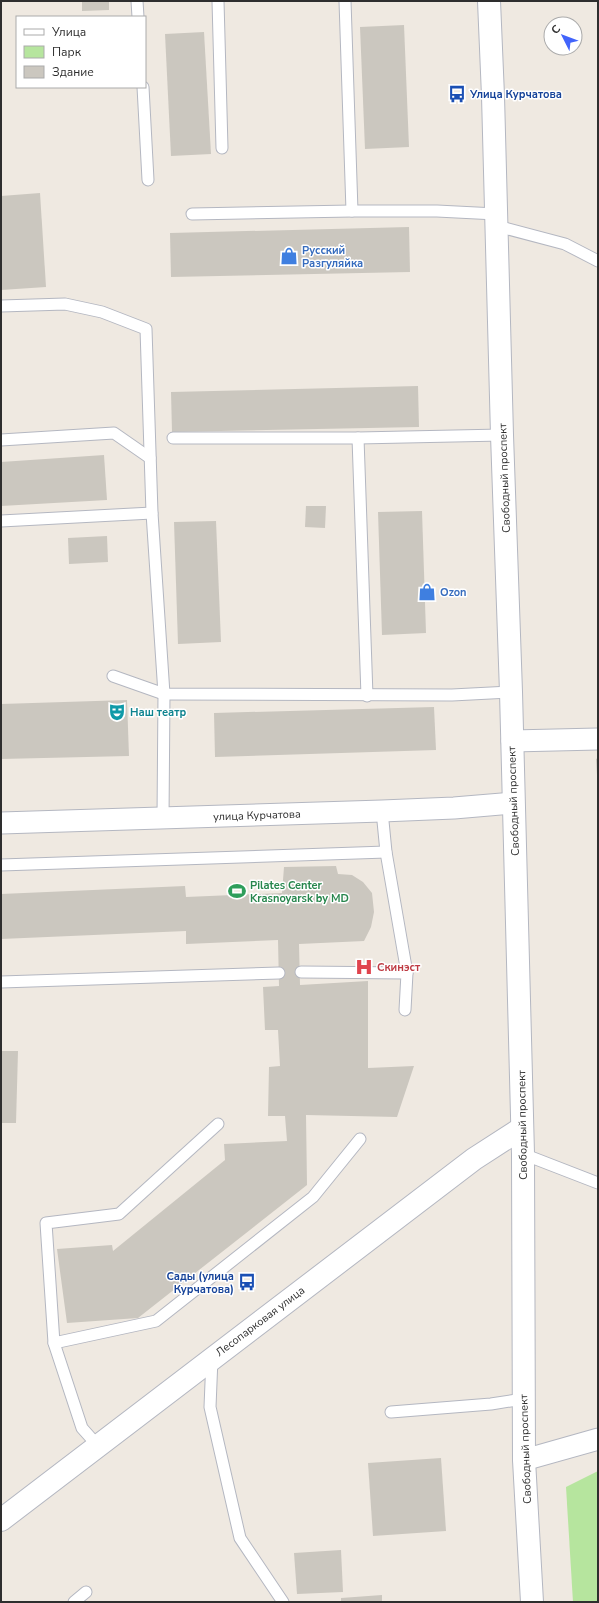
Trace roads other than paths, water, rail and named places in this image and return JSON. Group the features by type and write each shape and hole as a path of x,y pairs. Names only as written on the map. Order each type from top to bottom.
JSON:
{"main road":[{"name":"Свободный проспект","path":"489,1 511,692 523,1154 524,1460 532,1602"},
{"name":"Лесопарковая улица","path":"1,1520 474,1159 522,1128"}],"street":[{"path":"512,741 598,739"},
{"name":"улица Курчатова","path":"1,823 382,811 454,808 514,803"},
{"path":"524,1460 598,1439"}],"lane":[{"path":"137,1 138,16"},
{"path":"218,1 222,148"},
{"path":"345,1 352,211"},
{"path":"143,88 148,180"},
{"path":"192,214 437,211 496,220 565,244 598,261"},
{"path":"1,306 65,304 102,312 146,329 152,513 164,694 163,818"},
{"path":"1,440 114,433 150,458"},
{"path":"172,438 358,438 502,434"},
{"path":"358,438 367,696"},
{"path":"1,521 152,513"},
{"path":"113,676 164,694 367,696 452,695 511,692"},
{"path":"382,811 386,852 407,973 405,1010"},
{"path":"1,865 386,852"},
{"path":"301,972 407,973"},
{"path":"1,982 279,973"},
{"path":"98,1446 82,1428 54,1343 46,1223 119,1214 218,1124"},
{"path":"54,1343 156,1321 313,1197 360,1139"},
{"path":"523,1154 598,1182"},
{"path":"212,1358 210,1407 240,1538 283,1602"},
{"path":"391,1412 491,1404 523,1399"},
{"path":"74,1602 86,1592"}],"place":[{"name":"Улица Курчатова","path":"457,94"},
{"name":"Русский Разгуляйка","path":"289,256"},
{"name":"Ozon","path":"427,592"},
{"name":"Наш театр","path":"117,712"},
{"name":"Pilates Center Krasnoyarsk by MD","path":"237,891"},
{"name":"Скинэст","path":"364,967"},
{"name":"Сады (улица Курчатова)","path":"247,1282"}]}
